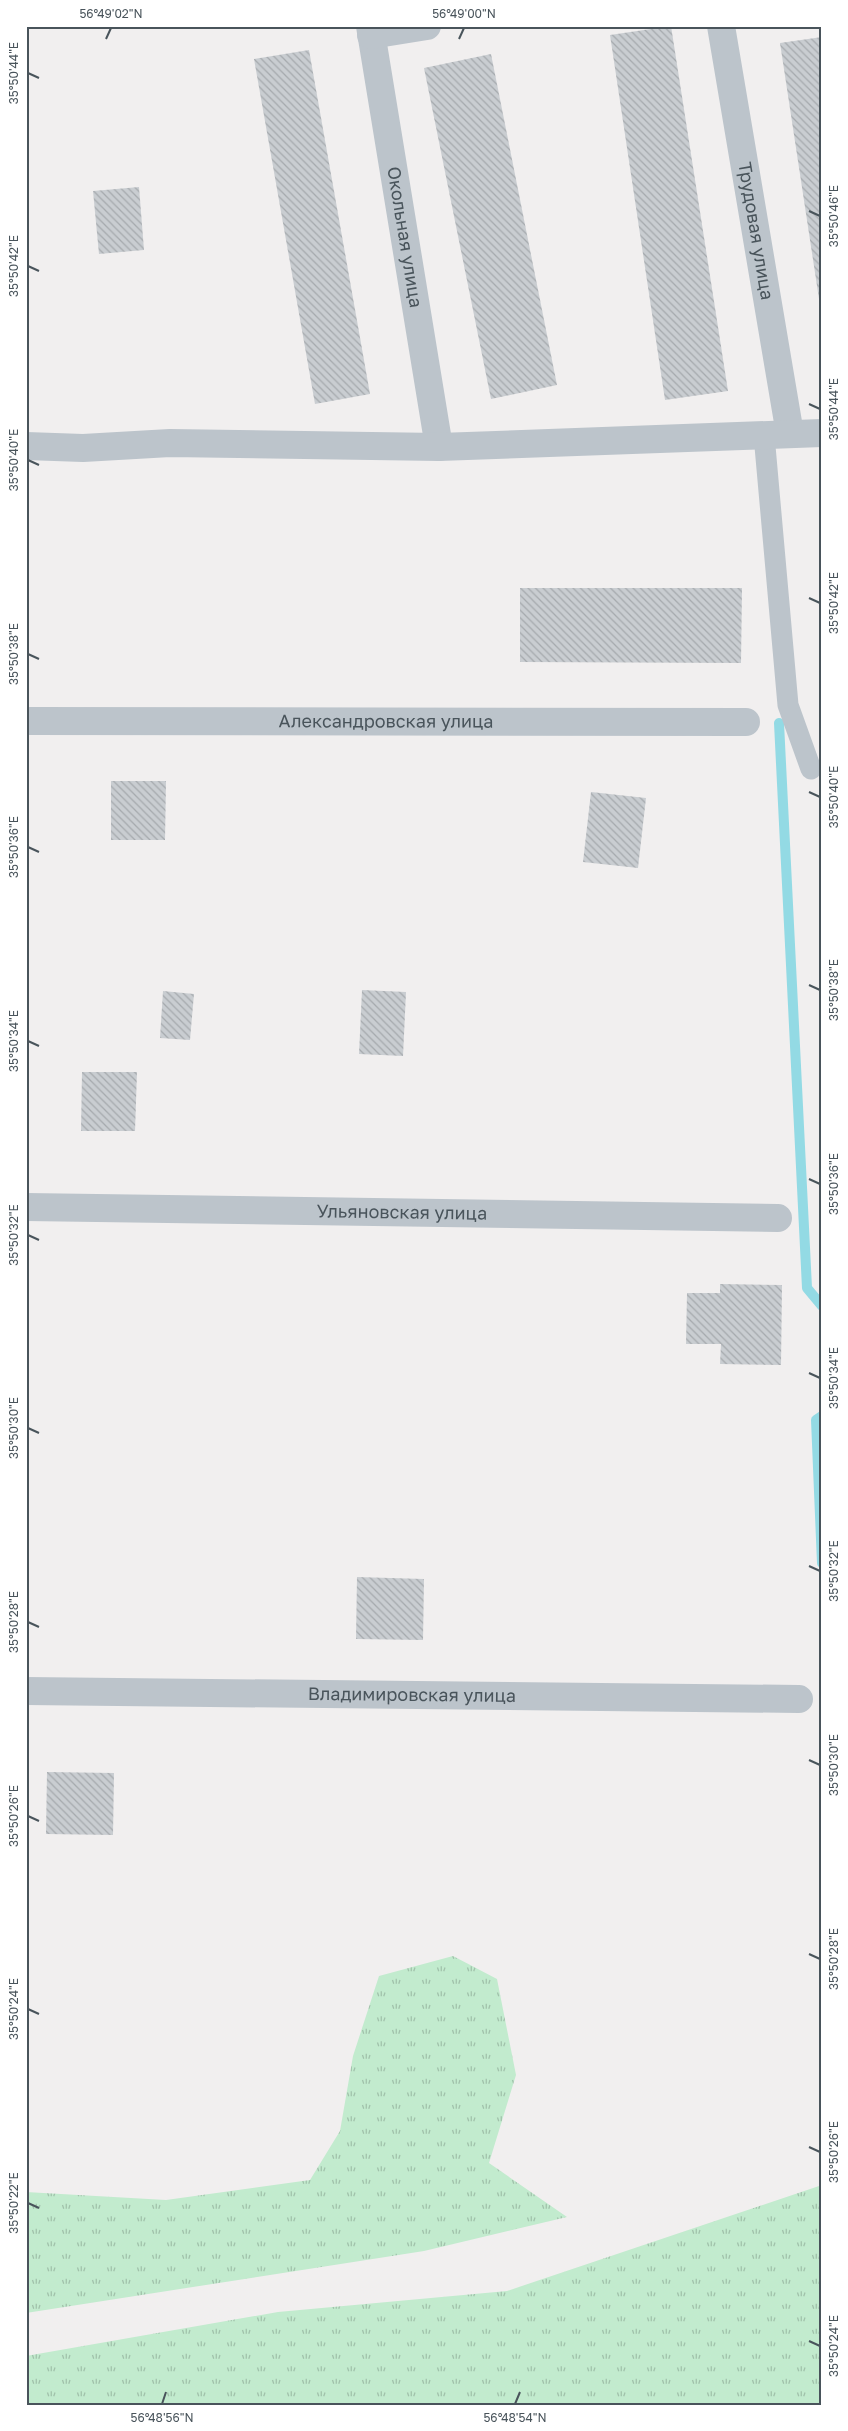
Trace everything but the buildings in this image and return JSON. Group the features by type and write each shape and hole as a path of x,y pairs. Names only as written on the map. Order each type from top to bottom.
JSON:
{"street":[{"path":"371,31 427,26"},
{"name":"Трудовая улица","path":"721,26 777,435"},
{"name":"Окольная улица","path":"371,31 439,447"},
{"path":"26,446 83,448 170,443 439,447 822,433"},
{"name":"Александровская улица","path":"26,721 746,722"},
{"name":"Ульяновская улица","path":"26,1207 778,1218"},
{"name":"Владимировская улица","path":"26,1691 799,1699"}],"lane":[{"path":"777,435 788,705 811,769"}],"green space":[{"path":"453,1956 497,1979 516,2075 489,2163 567,2217 424,2251 26,2313 26,2192 166,2200 310,2180 340,2131 353,2056 379,1976"},
{"path":"822,2185 822,2405 26,2405 26,2356 278,2312 507,2291"}],"waterway":[{"path":"779,723 807,1288 822,1306"},
{"path":"822,1416 816,1420 822,1563"}]}
